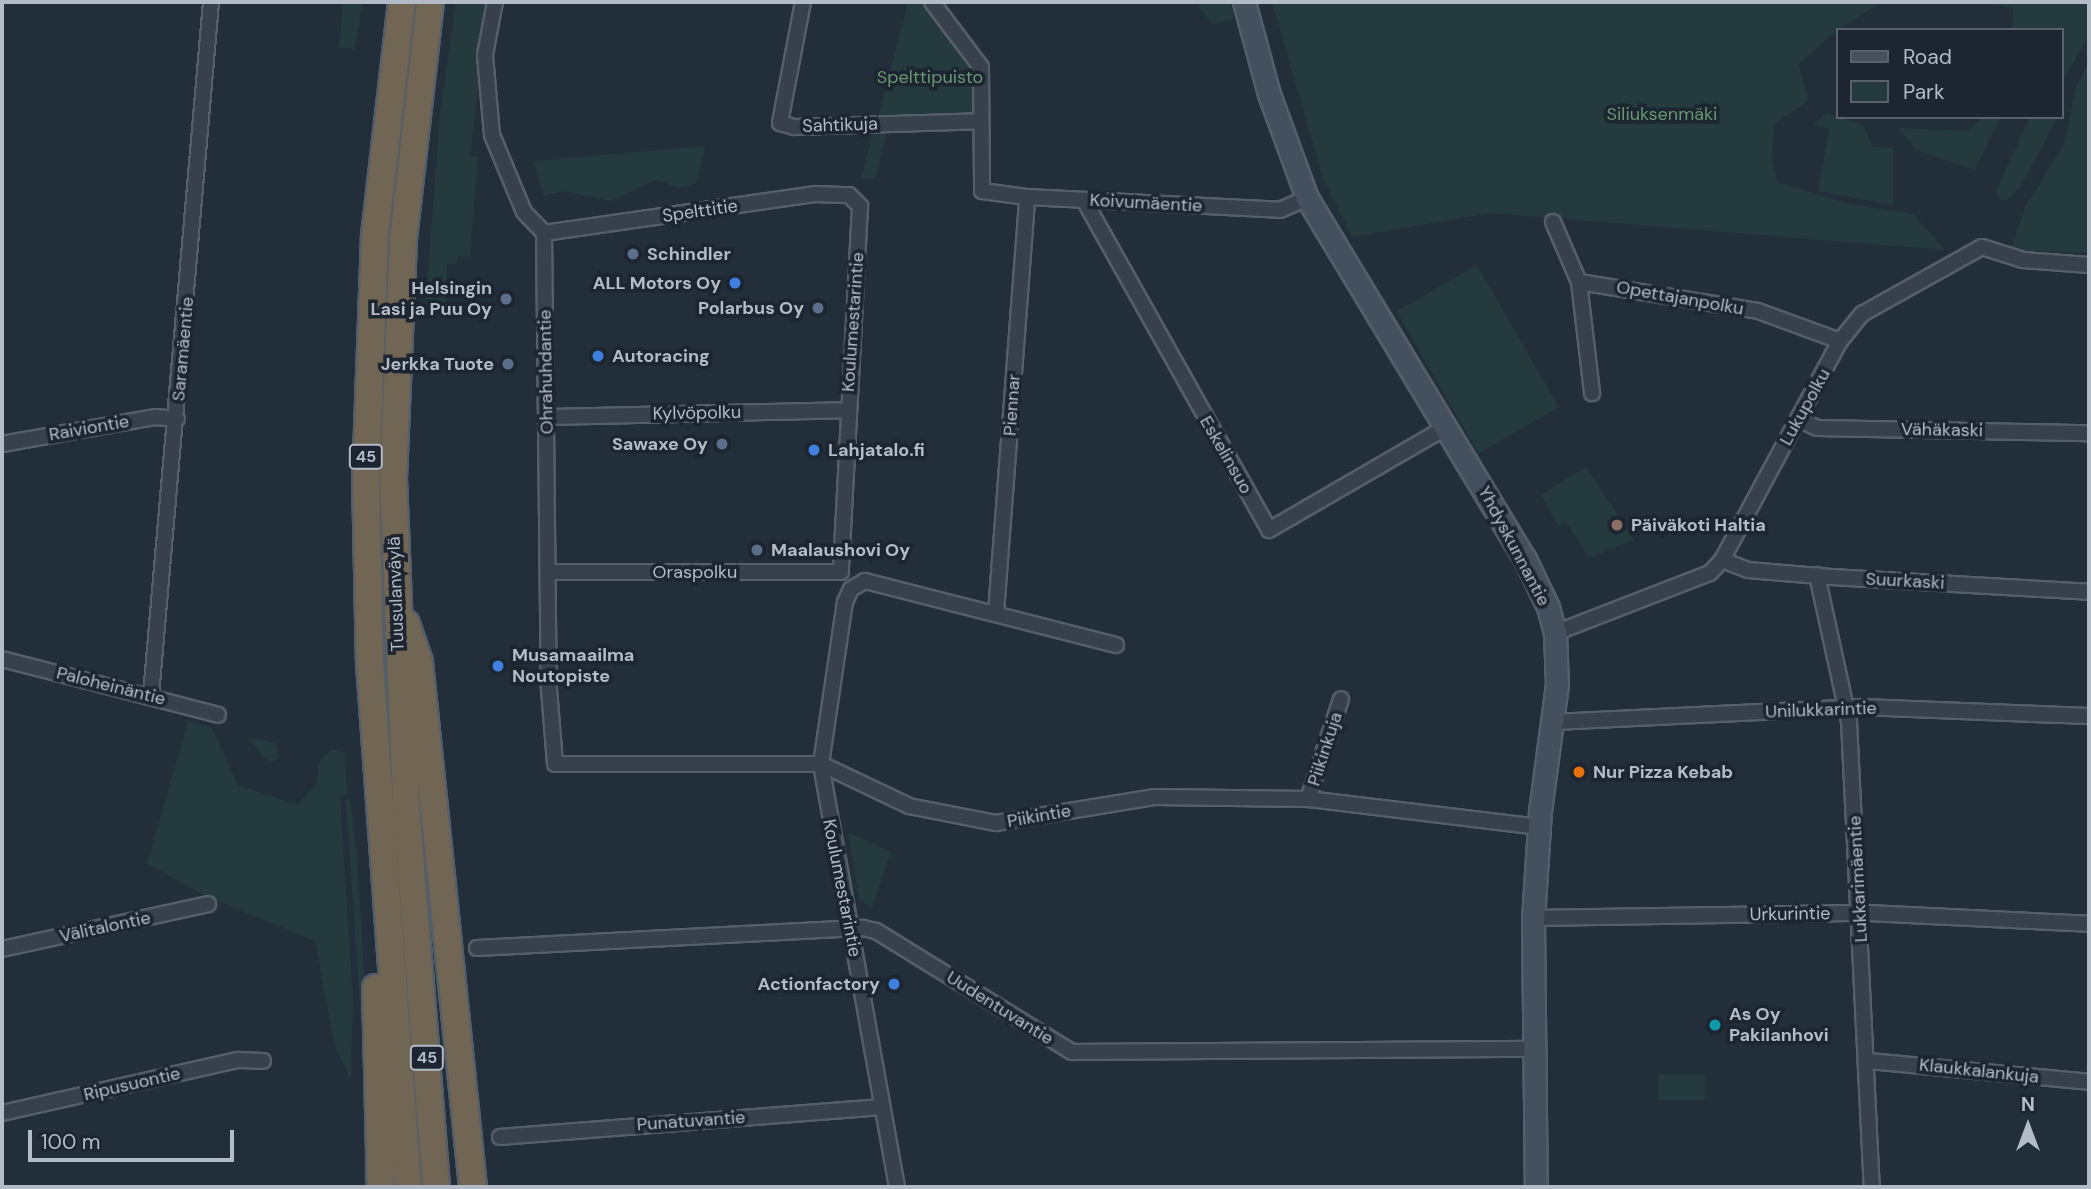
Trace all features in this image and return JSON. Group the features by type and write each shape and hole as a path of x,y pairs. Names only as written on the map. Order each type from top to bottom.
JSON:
{"highway":[{"name":"Tuusulanväylä","path":"402,2 375,237 366,477 370,664 408,1187"},
{"name":"Tuusulanväylä","path":"430,2 415,111 396,359 396,589 406,805 436,1187"},
{"path":"396,589 419,662 474,1187"},
{"path":"380,1187 373,932 387,914"}],"main road":[{"name":"Yhdyskunnantie","path":"1244,2 1269,94 1307,198 1536,579 1555,633 1553,722 1539,827 1533,918 1536,1187"}],"street":[{"name":"Saramäentie","path":"151,695 211,2"},
{"path":"495,2 485,55 492,135 523,212 544,233"},
{"name":"Sahtikuja","path":"803,2 780,123 794,127 981,121"},
{"path":"932,2 981,67 981,121"},
{"name":"Koivumäentie","path":"981,121 982,191 1027,197 1280,210 1307,198"},
{"name":"Spelttitie","path":"544,233 814,194 856,198"},
{"name":"Piennar","path":"996,613 1027,197"},
{"name":"Koulumestarintie","path":"841,572 846,551 848,410 860,206 856,198"},
{"name":"Eskelinsuo","path":"1084,200 1269,530 1447,427"},
{"path":"1553,222 1579,282 1592,393"},
{"name":"Ohrahuhdantie","path":"544,233 551,759"},
{"name":"Lukupolku","path":"1555,633 1710,573 1722,560 1840,341 1868,310 1982,247 2023,260 2089,265"},
{"name":"Opettajanpolku","path":"1579,282 1758,311 1840,341"},
{"name":"Kylvöpolku","path":"546,416 848,410"},
{"name":"Raiviontie","path":"2,444 155,417 177,419"},
{"name":"Vähäkaski","path":"1798,419 1817,428 2089,433"},
{"name":"Suurkaski","path":"1722,560 1748,570 2089,592"},
{"name":"Oraspolku","path":"548,572 841,572"},
{"name":"Lukkarimäentie","path":"1817,575 1846,708 1860,913 1872,1187"},
{"name":"Koulumestarintie","path":"897,1187 821,764 828,699 851,589 865,581 996,613"},
{"path":"996,613 1115,645"},
{"name":"Paloheinäntie","path":"2,659 151,695 218,715"},
{"name":"Piikinkuja","path":"1308,799 1341,699"},
{"name":"Unilukkarintie","path":"1553,722 1846,708 2089,716"},
{"name":"Piikintie","path":"551,759 566,765 821,764 909,806 996,823 1149,797 1308,799 1539,827"},
{"name":"Välitalontie","path":"2,949 208,904"},
{"name":"Urkurintie","path":"1533,918 1860,913 2089,924"},
{"name":"Uudentuvantie","path":"477,948 850,930 876,932 1072,1052 1534,1049"},
{"name":"Ripusuontie","path":"2,1113 238,1060 263,1061"},
{"name":"Klaukkalankuja","path":"1868,1061 2089,1082"},
{"name":"Punatuvantie","path":"500,1137 882,1107"}],"green space":[{"path":"343,2 363,2 355,49 339,47"},
{"path":"456,2 489,2 470,156 478,157 470,257 457,256 456,264 447,264 445,314 425,312 440,114"},
{"name":"Spelttipuisto","path":"908,2 924,2 976,74 974,115 878,117"},
{"path":"1196,2 1230,2 1234,19 1212,24"},
{"name":"Siliuksenmäki","path":"1272,2 1882,2 1836,28 1799,64 1808,101 1775,123 1772,157 1777,182 1850,204 1913,214 1945,250 1490,213 1352,237 1323,179"},
{"path":"1977,2 2089,2 2089,36 2063,81 2063,28 2012,28 2013,8"},
{"path":"2089,63 2089,253 2011,250 2025,207 2065,142 2075,89"},
{"path":"1826,113 1836,116 1836,119 1863,125 1873,147 1893,148 1893,205 1818,191 1829,129 1814,125"},
{"path":"1981,119 1999,119 1975,170 1917,150 1898,128 1968,131"},
{"path":"2029,119 2057,119 2022,184 2007,200 1999,200 1996,190"},
{"name":"Spelttipuisto","path":"887,131 875,179 861,179 873,132"},
{"path":"705,146 697,183 679,188 656,180 611,201 565,191 544,196 534,161"},
{"path":"1477,265 1559,407 1478,454 1396,312"},
{"path":"1586,467 1634,540 1589,558 1566,522 1558,526 1541,495"},
{"path":"188,721 212,728 238,785 297,805 317,784 319,762 332,749 345,753 347,795 340,797 353,997 351,1081 334,1044 315,941 203,895 147,863"},
{"path":"249,737 276,743 279,758 271,762 263,758"},
{"path":"346,799 350,799 357,857 369,1044 370,1187 364,1187 363,1051"},
{"path":"848,832 891,852 872,908 859,900"},
{"path":"1658,1074 1705,1074 1705,1100 1658,1100"}],"place":[{"name":"Schindler","path":"633,254"},
{"name":"ALL Motors Oy","path":"735,283"},
{"name":"Helsingin Lasi ja Puu Oy","path":"506,299"},
{"name":"Polarbus Oy","path":"818,308"},
{"name":"Autoracing","path":"598,356"},
{"name":"Jerkka Tuote","path":"508,364"},
{"name":"Sawaxe Oy","path":"722,444"},
{"name":"Lahjatalo.fi","path":"814,450"},
{"name":"Päiväkoti Haltia","path":"1617,525"},
{"name":"Maalaushovi Oy","path":"757,550"},
{"name":"Musamaailma Noutopiste","path":"498,666"},
{"name":"Nur Pizza Kebab","path":"1579,772"},
{"name":"Actionfactory","path":"894,984"},
{"name":"As Oy Pakilanhovi","path":"1715,1025"}]}
